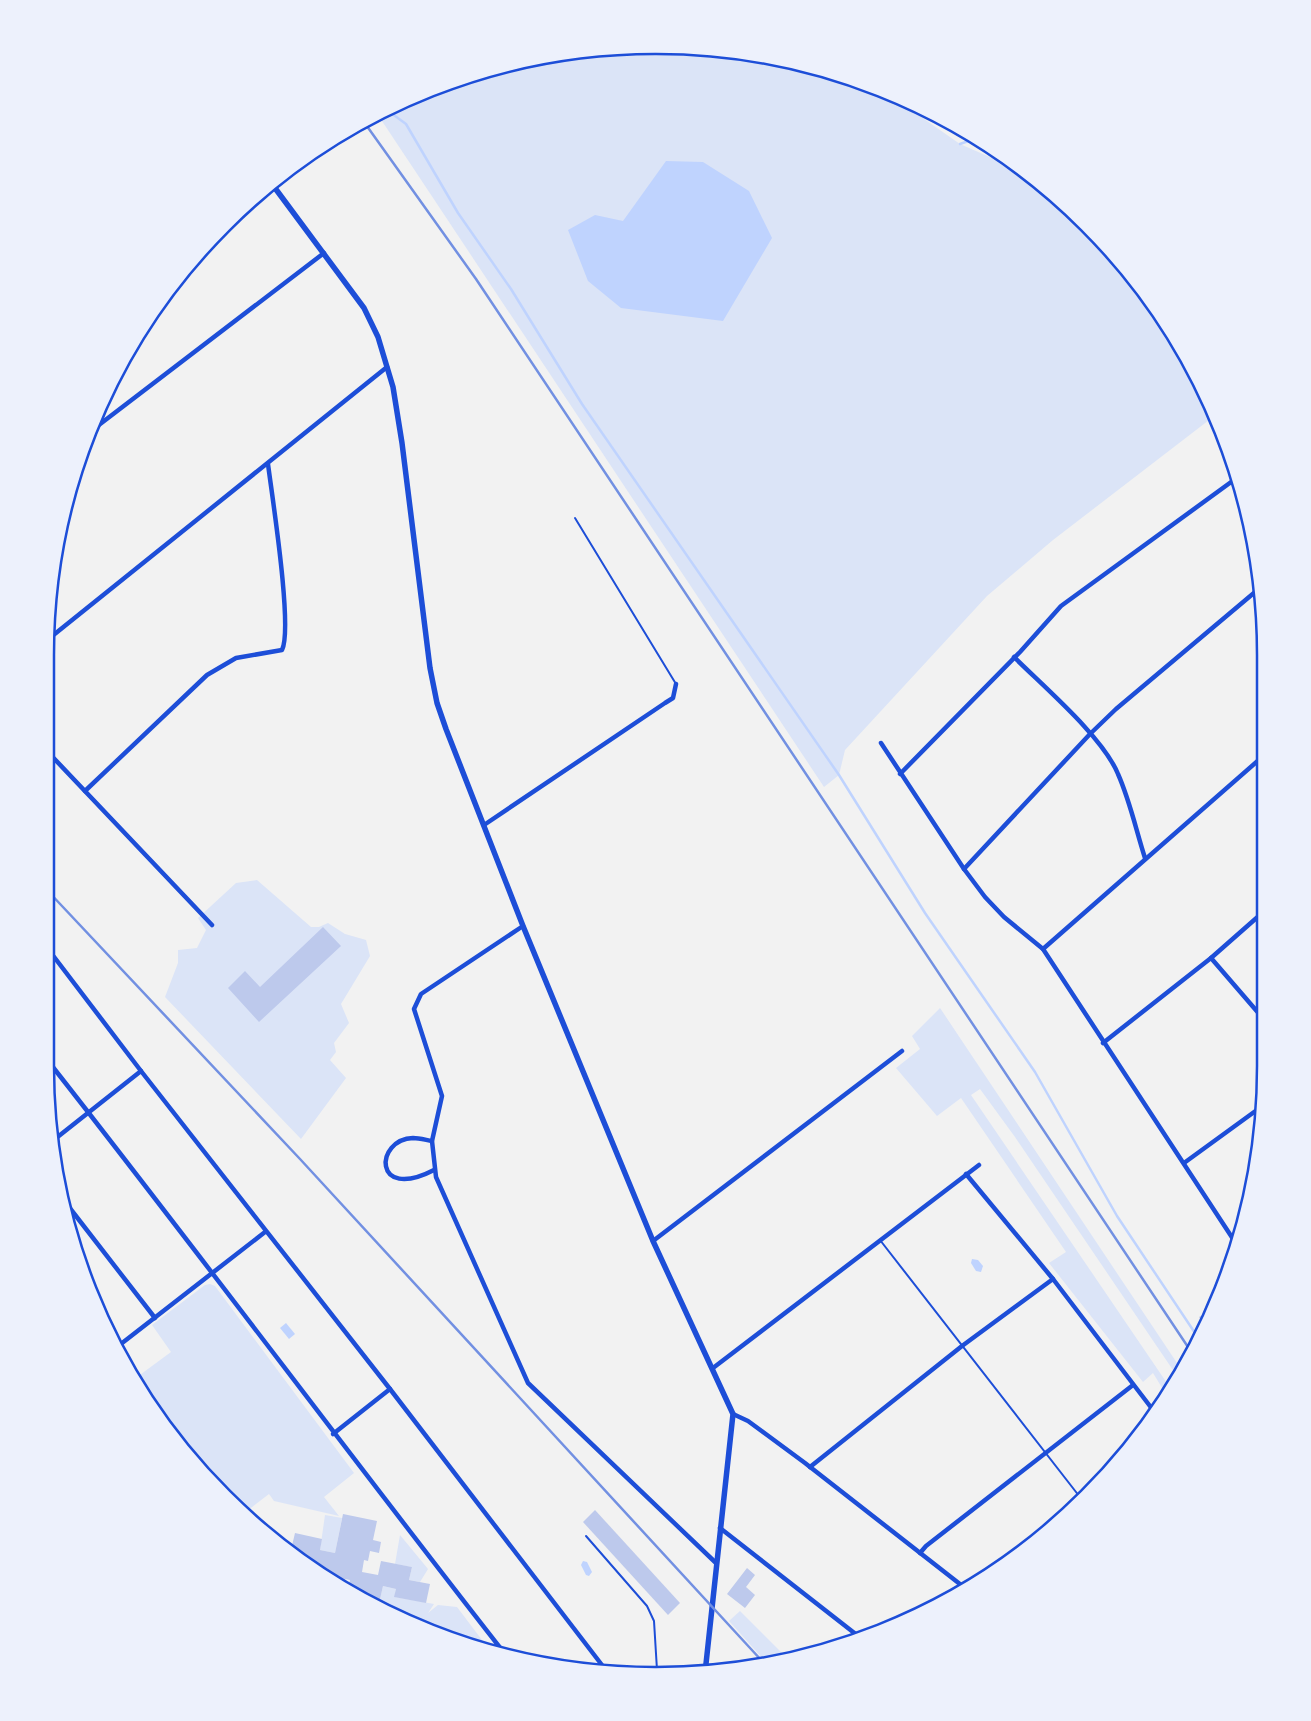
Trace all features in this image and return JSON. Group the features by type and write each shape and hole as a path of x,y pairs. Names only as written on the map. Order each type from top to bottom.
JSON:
{"street":[{"path":"276,189 364,308 378,337 387,366 402,443 427,644 437,703 523,926 653,1242 733,1414 706,1665"},
{"path":"101,424 324,253"},
{"path":"55,634 268,464 387,366"},
{"path":"85,791 208,675 223,664 236,658 282,650 285,643 284,597 268,464"},
{"path":"900,774 1061,606 1231,482"},
{"path":"964,869 1090,734 1145,682 1254,593"},
{"path":"1014,657 1090,734 1110,759 1118,774 1145,858"},
{"path":"484,825 673,698 676,684"},
{"path":"881,743 964,869 1004,916 1043,949 1103,1043 1232,1236"},
{"path":"54,758 212,924"},
{"path":"1043,949 1257,761"},
{"path":"1103,1043 1211,958 1257,918"},
{"path":"523,926 421,994 414,1009 442,1096 432,1141 434,1170 528,1383 716,1564"},
{"path":"54,956 265,1232 390,1389 602,1665"},
{"path":"1211,958 1257,1011"},
{"path":"653,1242 902,1051"},
{"path":"54,1067 213,1273 333,1434 499,1647"},
{"path":"58,1137 141,1071"},
{"path":"1184,1163 1255,1112"},
{"path":"432,1141 413,1138 402,1140 392,1147 386,1157 385,1164 394,1177 402,1181 417,1179 434,1170"},
{"path":"713,1368 979,1165"},
{"path":"966,1174 1052,1279 1151,1407"},
{"path":"71,1210 155,1318"},
{"path":"122,1343 265,1232"},
{"path":"810,1467 962,1346 1052,1279"},
{"path":"920,1553 928,1544 1133,1385"},
{"path":"333,1434 390,1389"},
{"path":"733,1414 748,1421 810,1467 960,1584"},
{"path":"720,1528 854,1633"}],"lane":[{"path":"575,518 676,684"},
{"path":"880,1240 1077,1495"},
{"path":"586,1536 647,1606 654,1620 657,1667"}],"shaded area":[{"path":"616,55 695,55 773,65 811,74 849,86 916,113 960,144 994,158 1022,178 1081,230 1133,289 1156,321 1177,355 1209,420 1053,540 987,596 845,750 839,775 824,787 381,120 425,100 500,74 538,65 577,59"},
{"path":"257,880 311,927 319,927 328,923 345,934 366,940 370,956 341,1004 349,1023 334,1043 336,1052 330,1060 346,1078 301,1139 165,997 178,963 178,950 197,948 206,930 198,918 236,883"},
{"path":"940,1008 1178,1364 1174,1371 1015,1137 980,1089 971,1095 1167,1383 1163,1389 1153,1373 1143,1382 1049,1263 1066,1252 961,1098 937,1116 896,1068 920,1049 912,1036"},
{"path":"205,1285 215,1286 354,1473 324,1497 339,1516 274,1501 269,1494 249,1509 203,1462 178,1432 140,1375 171,1352 152,1325"},
{"path":"325,1515 342,1518 335,1553 320,1550"},
{"path":"400,1535 428,1569 420,1582 409,1580 412,1567 395,1564"},
{"path":"383,1586 396,1589 395,1597 434,1604 428,1613 438,1605 457,1607 483,1642 425,1621 380,1600"},
{"path":"740,1611 783,1654 762,1658 729,1621"}],"water":[{"path":"666,161 703,162 749,191 772,238 723,321 621,308 588,281 568,230 595,215 623,221"},
{"path":"972,1259 978,1260 983,1266 981,1272 976,1271 971,1263"},
{"path":"286,1323 295,1334 289,1339 280,1328"},
{"path":"583,1561 587,1562 592,1572 589,1576 586,1575 581,1565"}],"building":[{"path":"323,927 341,946 259,1022 228,988 245,971 260,987"},
{"path":"595,1510 680,1603 668,1615 583,1522"},
{"path":"343,1514 377,1521 373,1540 381,1542 379,1553 370,1551 368,1561 364,1560 362,1572 378,1575 381,1561 412,1567 409,1580 430,1584 426,1603 394,1597 396,1589 383,1586 380,1600 355,1587 349,1583 350,1580 341,1578 292,1545 295,1533 322,1539 320,1550 335,1553"},
{"path":"747,1568 755,1575 746,1587 755,1595 745,1608 727,1594"}],"waterway":[{"path":"393,114 406,124 458,213 511,289 582,404 839,775 925,913 1035,1072 1117,1216 1195,1333"},
{"path":"960,144 968,141"}],"railway":[{"path":"368,127 476,279 1187,1346"},
{"path":"54,898 300,1159 759,1658"}]}
